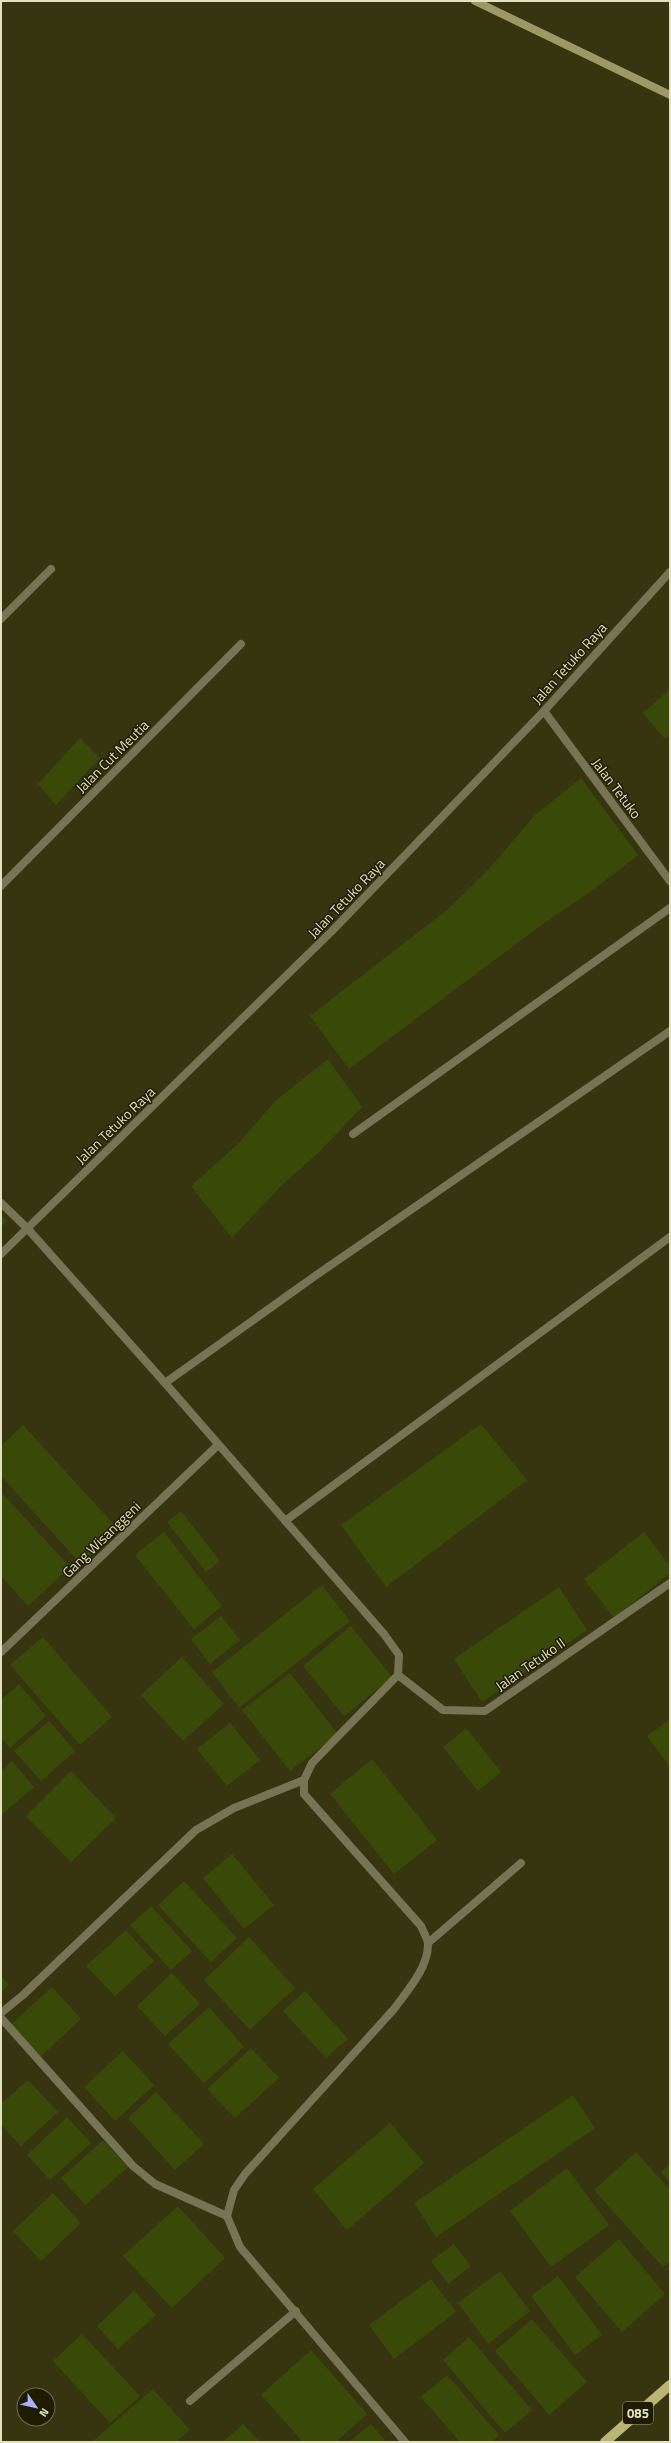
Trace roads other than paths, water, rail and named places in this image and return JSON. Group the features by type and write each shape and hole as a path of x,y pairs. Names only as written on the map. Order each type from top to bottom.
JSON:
{"main road":[{"path":"478,2 670,95"},
{"name":"085","path":"605,2442 670,2385"}],"street":[{"path":"1,618 51,569"},
{"name":"Jalan Tetuko Raya","path":"1,1254 332,931 544,711 670,572"},
{"name":"Jalan Cut Meutia","path":"1,886 240,644"},
{"name":"Jalan Tetuko","path":"544,711 670,880"},
{"path":"353,1134 670,908"},
{"path":"165,1383 315,1276 670,1031"},
{"path":"1,1203 27,1228 165,1383 384,1634 399,1655 398,1675 312,1763 304,1780 304,1794 421,1926 428,1942 425,1960 414,1982 394,2009 245,2174 234,2190 227,2216 240,2247 296,2311 405,2442"},
{"path":"284,1520 670,1237"},
{"name":"Gang Wisanggeni","path":"1,1652 218,1445"},
{"name":"Jalan Tetuko II","path":"398,1675 443,1710 485,1711 670,1583"},
{"path":"1,2013 23,1995 196,1830 234,1808 304,1780"},
{"path":"428,1942 521,1863"},
{"path":"1,2018 133,2166 155,2184 227,2216"},
{"path":"190,2401 296,2311"}]}
